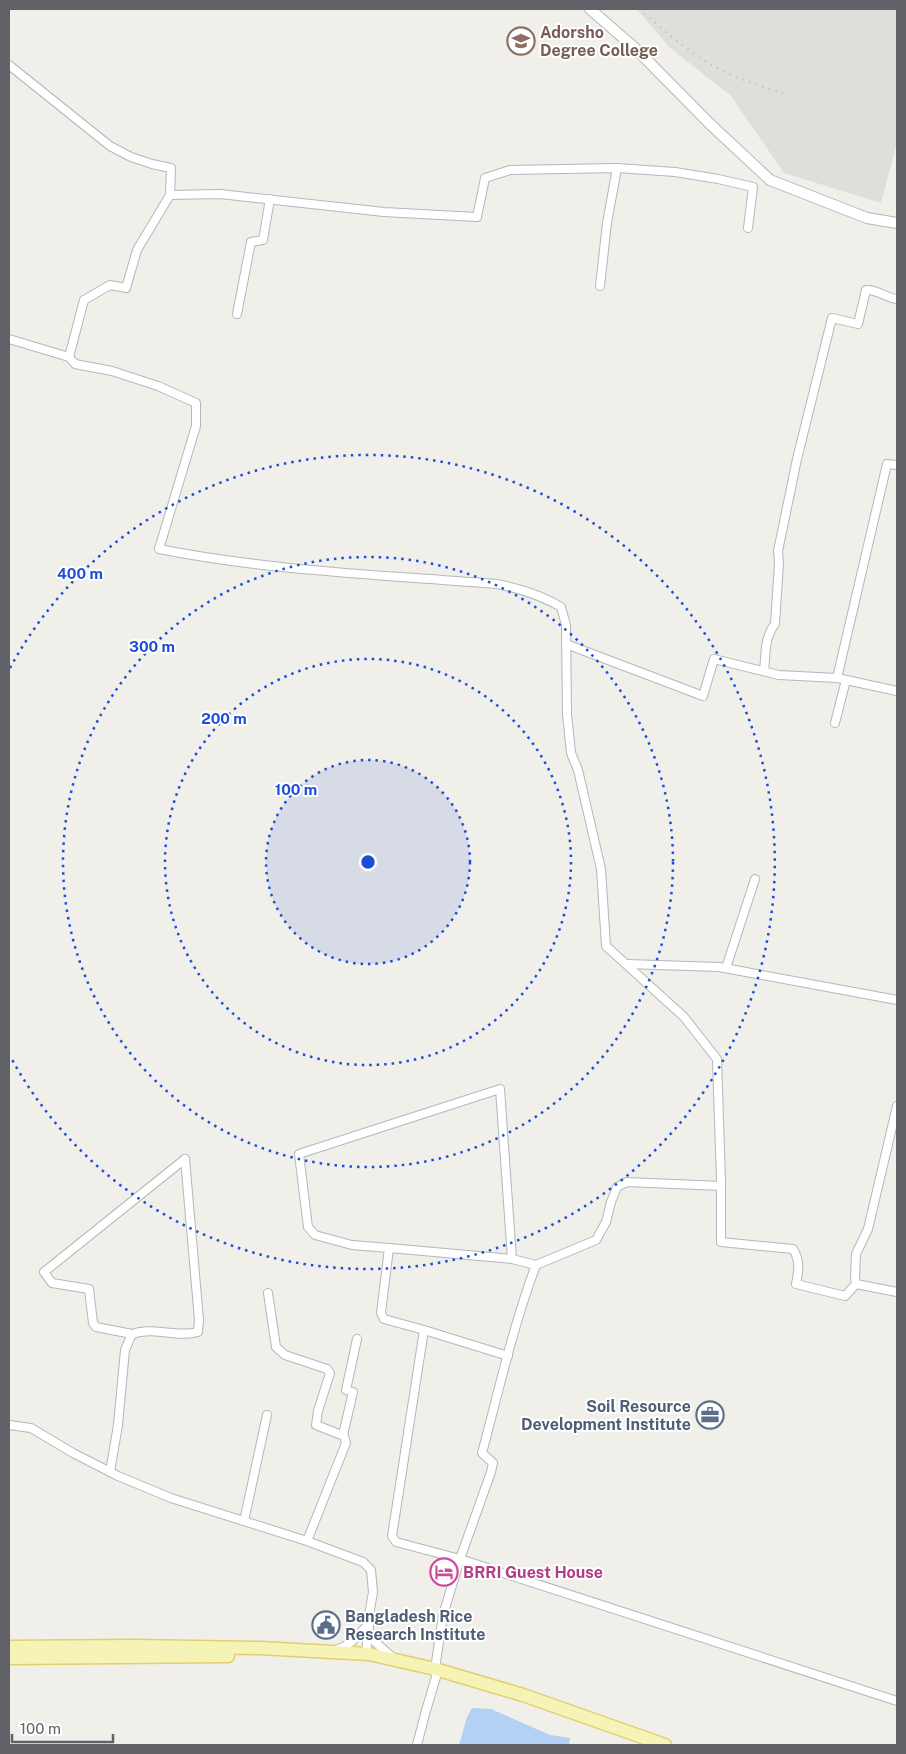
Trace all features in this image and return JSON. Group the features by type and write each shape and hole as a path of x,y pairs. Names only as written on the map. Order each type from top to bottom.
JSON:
{"main road":[{"path":"9,1647 260,1648 332,1651 394,1658 643,1745"},
{"path":"9,1658 213,1656 342,1659 372,1662 435,1673 523,1695 665,1745"}],"street":[{"path":"590,9 636,49 710,124 770,180 867,218 897,223"},
{"path":"9,65 110,146 131,157 171,168 170,195 137,250 126,288 110,285 84,300 69,357"},
{"path":"170,195 220,194 384,212 477,217 485,178 510,170 617,168 675,172 753,187"},
{"path":"600,286 607,223 617,168"},
{"path":"748,228 753,187 767,177"},
{"path":"237,314 250,242 263,240 270,199"},
{"path":"764,671 766,642 769,632 775,624 778,551 797,458 832,318 858,324 866,290 872,290 897,299"},
{"path":"9,339 69,357 75,364 112,371 158,386 196,403 196,426 159,549 204,558 304,569 497,584 519,588 545,597 562,607 566,625 567,714 571,753 578,770 601,869 606,946 684,1017 717,1058 721,1242 792,1249 797,1256 799,1270 796,1284 846,1296 856,1284 856,1254 868,1228 897,1106"},
{"path":"837,678 887,464 897,465"},
{"path":"566,644 703,696 714,659 779,675 837,678 897,691"},
{"path":"835,723 846,680"},
{"path":"726,968 755,879"},
{"path":"627,964 726,968 897,1000"},
{"path":"512,1259 500,1089 299,1154 308,1227 314,1235 352,1244 512,1259 536,1265 596,1240 606,1222 610,1202 617,1187 626,1182 721,1186"},
{"path":"110,1472 118,1425 125,1350 132,1334 140,1331 187,1335 198,1332 199,1320 185,1159 44,1272 52,1283 90,1289 93,1323 96,1327 132,1334"},
{"path":"390,1248 381,1313 384,1319 508,1356"},
{"path":"418,1745 435,1673 443,1615 493,1463 482,1452 529,1283 536,1265"},
{"path":"856,1284 897,1292"},
{"path":"268,1293 276,1347 284,1355 326,1369 330,1373 318,1411 316,1425 343,1435"},
{"path":"424,1330 392,1536 396,1542 460,1559 897,1701"},
{"path":"307,1541 346,1443 343,1435 353,1392 346,1390 357,1339"},
{"path":"244,1521 267,1415"},
{"path":"9,1425 31,1428 110,1472 171,1498 307,1541 363,1562 371,1570 373,1592 368,1621 374,1642 394,1658"},
{"path":"332,1651 347,1646 356,1640 369,1626"},
{"path":"366,1654 369,1626"}],"shaded area":[{"path":"637,9 897,9 897,142 881,203 784,173 731,96 669,47"}],"water":[{"path":"472,1708 491,1709 550,1735 570,1738 569,1745 459,1745 467,1717"}],"railway":[{"path":"639,9 682,45 710,64 745,81 783,93"},
{"path":"9,1719 10,1745"}],"place":[{"name":"Adorsho Degree College","path":"521,41"},
{"name":"Soil Resource Development Institute","path":"710,1415"},
{"name":"BRRI Guest House","path":"444,1572"},
{"name":"Bangladesh Rice Research Institute","path":"326,1625"}]}
